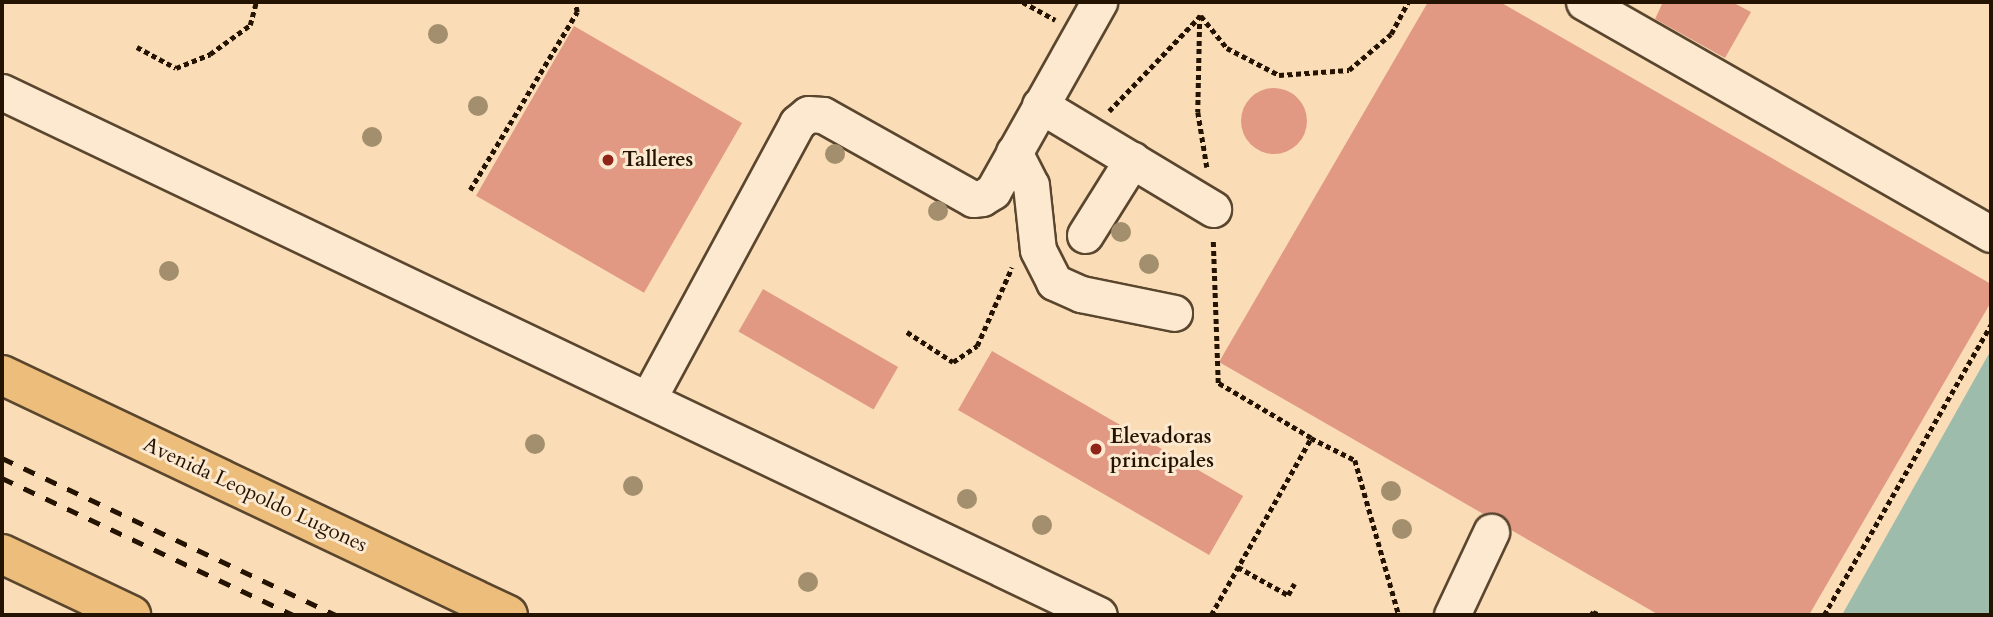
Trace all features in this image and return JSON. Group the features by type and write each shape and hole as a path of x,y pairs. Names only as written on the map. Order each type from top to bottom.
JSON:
{"highway":[{"name":"Avenida Leopoldo Lugones","path":"2,375 508,615"},
{"path":"2,554 131,615"}],"lane":[{"path":"648,399 797,123 808,114 823,115 972,199 993,191 1099,2"},
{"path":"1584,2 1637,15 1991,234"},
{"path":"2,92 1099,615"},
{"path":"1040,106 1213,209"},
{"path":"1014,152 1031,185 1038,250 1054,282 1081,294 1174,313"},
{"path":"1085,235 1132,160"},
{"path":"1452,615 1491,532"}],"path":[{"path":"137,47 176,68 209,54 250,25 256,2"},
{"path":"470,190 577,12 575,2"},
{"path":"1399,615 1356,460 1311,438 1218,383 1213,209 1198,112 1200,15 1227,48 1279,75 1349,70 1391,34 1408,2"},
{"path":"1824,615 1991,325"},
{"path":"1211,615 1311,438"},
{"path":"1238,567 1288,595 1294,584"},
{"path":"1591,615 1593,612 1600,615"}],"shaded area":[{"path":"1991,350 1991,615 1842,615"}],"building":[{"path":"1428,2 1500,2 1991,284 1991,302 1809,615 1659,615 1219,362"},
{"path":"1663,2 1732,2 1751,12 1725,58 1655,19"},
{"name":"Talleres","path":"574,26 742,123 644,293 476,196"},
{"path":"1274,88 1297,98 1307,121 1297,144 1274,154 1251,144 1241,121 1251,98"},
{"path":"763,289 898,367 874,409 738,331"},
{"name":"Elevadoras principales","path":"992,351 1243,496 1209,555 958,410"}],"railway":[{"path":"2,458 336,615"},
{"path":"2,478 293,615"}],"place":[{"name":"Talleres","path":"608,160"},
{"name":"Elevadoras principales","path":"1096,449"}]}
